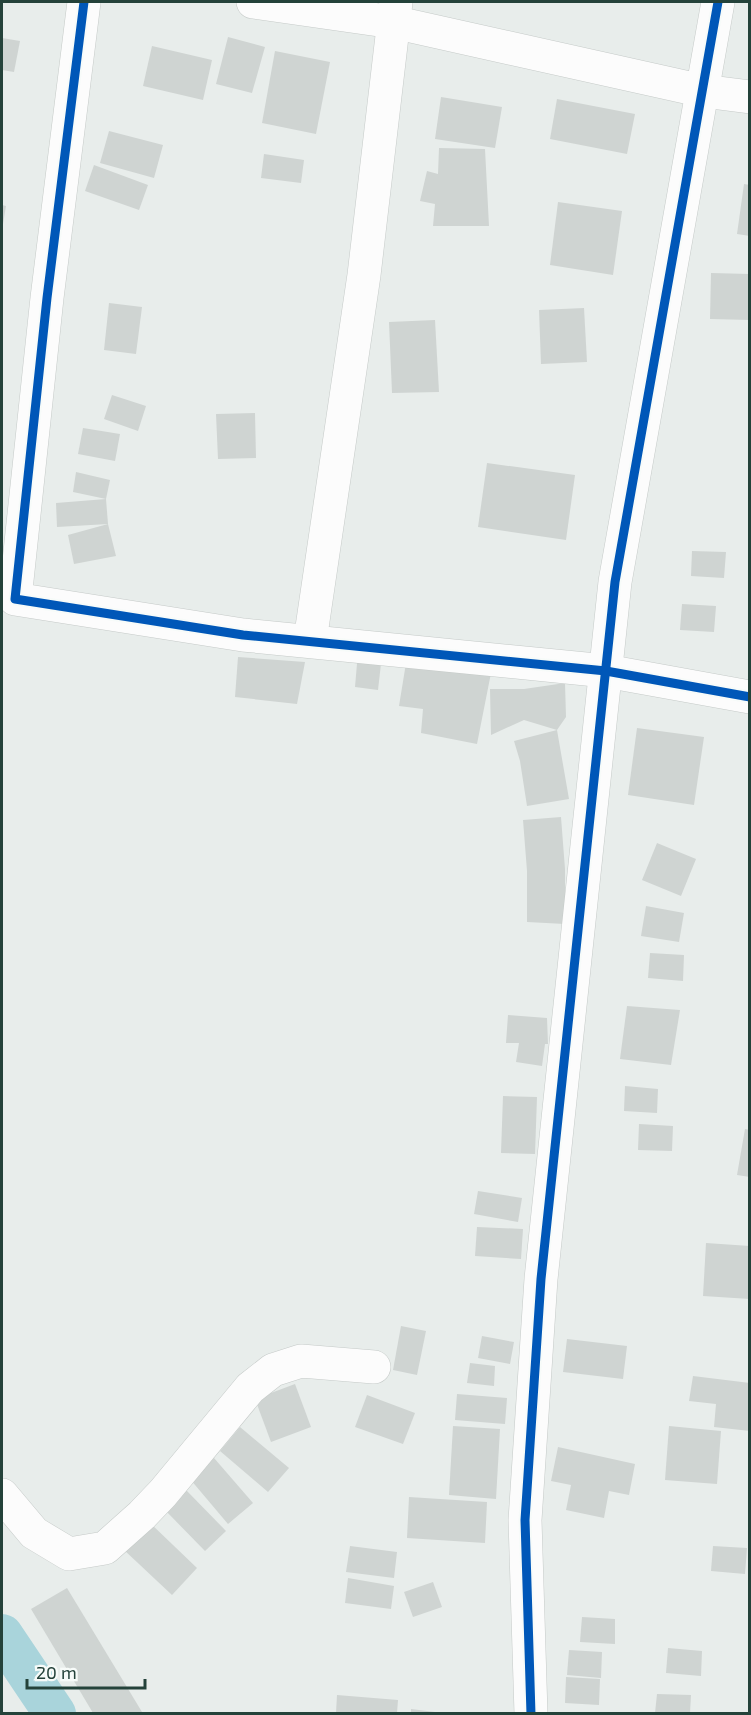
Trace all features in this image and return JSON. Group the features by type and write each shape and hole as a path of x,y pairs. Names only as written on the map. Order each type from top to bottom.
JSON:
{"street":[{"path":"84,2 8,597 243,635 606,671 750,697"},
{"path":"253,2 395,12 703,91 750,97"},
{"path":"531,1713 525,1520 540,1302 615,582 718,2"},
{"path":"310,641 364,275 395,12"},
{"path":"2,1495 34,1533 69,1554 105,1548 163,1493 250,1388 273,1370 301,1361 374,1367"}],"building":[{"path":"228,37 265,47 252,93 216,84"},
{"path":"2,38 20,41 14,72 2,70"},
{"path":"152,46 212,60 203,100 143,86"},
{"path":"275,51 330,62 316,134 262,123"},
{"path":"441,97 502,107 495,148 435,139"},
{"path":"557,99 635,114 627,154 550,139"},
{"path":"109,131 163,145 154,178 100,163"},
{"path":"439,148 485,149 489,226 433,226 435,204 420,201 427,171 438,174"},
{"path":"264,154 304,160 301,183 261,178"},
{"path":"94,165 148,185 139,210 85,191"},
{"path":"744,184 750,185 750,236 737,234"},
{"path":"558,202 622,211 613,275 550,265"},
{"path":"2,205 6,206 3,224 2,224"},
{"path":"711,273 750,274 750,320 710,319"},
{"path":"109,303 142,307 136,354 104,350"},
{"path":"584,308 587,362 541,364 539,310"},
{"path":"435,320 439,392 392,393 389,322"},
{"path":"112,395 146,406 138,431 104,419"},
{"path":"255,413 256,458 218,459 216,414"},
{"path":"83,428 120,434 115,461 78,454"},
{"path":"487,463 575,475 566,540 478,527"},
{"path":"76,472 110,480 106,499 73,492"},
{"path":"106,499 108,524 57,527 56,503"},
{"path":"108,524 116,556 74,564 68,535"},
{"path":"692,551 726,552 724,578 691,576"},
{"path":"682,604 716,606 714,632 680,630"},
{"path":"358,652 382,655 378,690 355,687"},
{"path":"238,657 305,662 297,704 235,697"},
{"path":"406,663 491,673 477,744 421,733 423,709 399,706"},
{"path":"565,683 566,717 557,730 524,720 491,735 490,689 524,689"},
{"path":"637,728 704,737 694,805 628,795"},
{"path":"557,730 569,799 527,806 520,761 514,741"},
{"path":"561,817 565,869 565,924 527,922 527,871 523,820"},
{"path":"657,843 696,859 681,896 642,880"},
{"path":"646,906 684,913 679,942 641,936"},
{"path":"650,953 684,955 683,981 648,978"},
{"path":"627,1006 680,1010 671,1065 620,1059"},
{"path":"508,1015 547,1018 548,1044 545,1044 542,1066 516,1062 519,1043 506,1043"},
{"path":"625,1086 658,1089 657,1113 624,1111"},
{"path":"503,1096 537,1097 535,1154 501,1153"},
{"path":"639,1124 673,1126 672,1151 638,1150"},
{"path":"745,1129 750,1130 750,1177 737,1175"},
{"path":"478,1191 522,1198 518,1222 474,1214"},
{"path":"477,1227 523,1229 521,1259 475,1256"},
{"path":"706,1243 750,1246 750,1299 703,1296"},
{"path":"401,1326 426,1331 417,1375 393,1370"},
{"path":"482,1336 514,1342 510,1364 478,1358"},
{"path":"567,1339 627,1346 623,1379 563,1372"},
{"path":"470,1363 495,1366 494,1386 467,1383"},
{"path":"693,1376 750,1383 750,1431 714,1427 716,1404 689,1401"},
{"path":"295,1384 311,1427 271,1442 255,1399"},
{"path":"457,1394 507,1398 505,1424 455,1420"},
{"path":"367,1395 415,1413 403,1444 355,1427"},
{"path":"453,1426 500,1429 496,1499 449,1495"},
{"path":"669,1426 721,1431 717,1484 665,1480"},
{"path":"240,1427 289,1468 268,1492 220,1451"},
{"path":"558,1447 635,1464 629,1495 609,1491 604,1518 566,1510 571,1485 551,1481"},
{"path":"214,1458 253,1503 228,1524 190,1479"},
{"path":"186,1490 226,1531 205,1551 165,1510"},
{"path":"409,1497 487,1502 485,1543 407,1538"},
{"path":"149,1522 197,1568 172,1595 123,1549"},
{"path":"350,1546 397,1552 394,1578 346,1572"},
{"path":"713,1546 747,1548 745,1574 711,1571"},
{"path":"348,1578 394,1586 391,1609 345,1603"},
{"path":"433,1582 442,1607 413,1617 404,1592"},
{"path":"67,1588 142,1712 93,1713 31,1609"},
{"path":"582,1617 615,1619 615,1644 580,1642"},
{"path":"668,1648 702,1651 701,1676 666,1673"},
{"path":"569,1650 602,1652 601,1678 567,1675"},
{"path":"566,1677 600,1679 599,1705 565,1703"},
{"path":"657,1694 691,1695 690,1713 655,1713"},
{"path":"337,1695 398,1700 397,1713 336,1713"},
{"path":"411,1709 435,1712 435,1713 411,1713"}],"waterway":[{"path":"2,1635 55,1714"}],"cycle path":[{"path":"84,2 47,298 15,599 243,635 606,671 750,697"},
{"path":"531,1714 525,1520 541,1279 615,582 718,2"}]}
